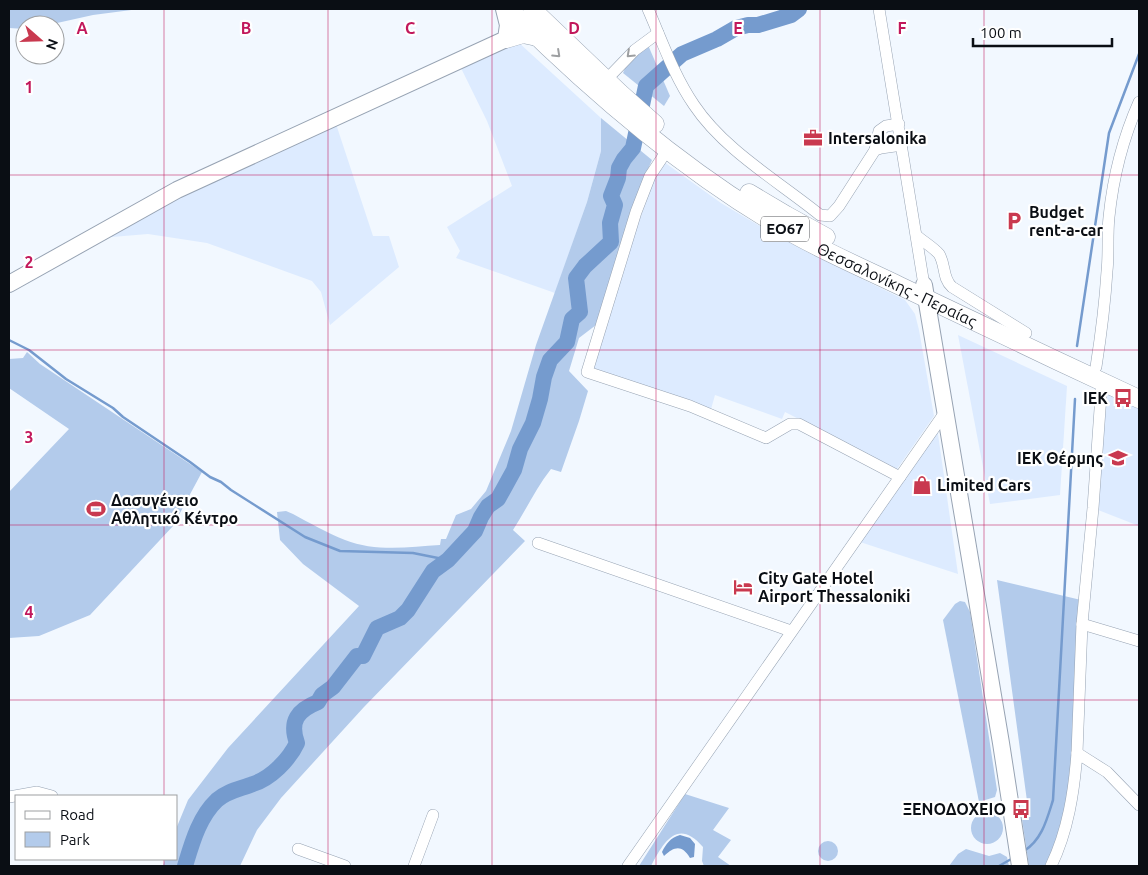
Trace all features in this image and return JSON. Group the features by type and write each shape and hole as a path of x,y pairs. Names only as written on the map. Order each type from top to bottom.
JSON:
{"main road":[{"name":"Θεσσαλονίκης - Περαίας","path":"508,9 537,37 616,98 656,133 699,158 761,201 926,292 1026,333 1058,355"},
{"name":"Θεσσαλονίκης - Περαίας","path":"532,9 606,80 616,98"},
{"path":"506,39 522,34 537,37"},
{"name":"Θεσσαλονίκης - Περαίας","path":"656,133 668,150 716,185 778,225 926,292 1094,372 1139,398"},
{"name":"Θεσσαλονίκης - Περαίας","path":"1094,372 1139,386"}],"street":[{"path":"9,284 177,190 506,39 508,22 504,9"},
{"path":"648,9 684,89 698,112 747,159 820,215 830,216 839,206 875,150 879,131 886,126 899,124"},
{"path":"879,9 1000,734 1020,866"},
{"path":"606,80 635,50 658,32"},
{"path":"1051,866 1066,826 1074,784 1077,753 1082,624 1093,508 1094,372 1102,335 1109,217 1122,149 1139,102"},
{"path":"875,150 902,145"},
{"path":"668,150 650,176 636,212 587,372 690,406 766,438 790,424 799,424 900,477"},
{"path":"917,236 938,254 947,282 952,287 1026,333"},
{"path":"628,866 946,411"},
{"path":"538,543 791,631"},
{"path":"1082,624 1139,641"},
{"path":"1077,753 1107,772 1139,805"},
{"path":"20,795 37,792 48,795"},
{"path":"414,866 433,815"},
{"path":"298,848 319,862 345,866"}],"shaded area":[{"path":"517,41 601,118 601,151 587,202 555,293 456,258 460,251 447,227 512,186 487,121 460,66"},
{"path":"336,124 373,236 389,236 399,267 330,325 321,292 312,281 207,243 148,234 100,238 183,195"},
{"path":"664,162 721,203 758,225 811,254 905,300 915,314 919,330 934,416 897,469 785,412 782,419 715,395 711,409 593,370 628,253 653,182"},
{"path":"958,335 1067,386 1060,495 990,504"},
{"name":"ΙΕΚ Θέρμης","path":"1101,391 1139,408 1139,526 1093,508"},
{"name":"Limited Cars","path":"937,427 958,574 860,542"},
{"path":"680,835 690,838 695,844 694,857 690,858 684,851 678,848 664,856 662,852 667,844"}],"green space":[{"path":"9,9 139,9 93,15 65,21 65,15 15,15 15,28 9,28"},
{"path":"648,45 670,96 664,106 623,73 626,66"},
{"path":"601,118 652,160 596,325 579,338 569,371 588,391 561,472 551,469 513,530 525,541 364,707 281,798 257,830 240,866 163,866 165,860 178,860 178,824 188,800 228,748 359,606 303,564 280,540 277,512 286,511 338,537 356,544 368,546 392,548 440,545 441,539 446,539 456,515 471,509 486,491 511,431 536,345 587,202 601,151"},
{"name":"Δασυγένειο Αθλητικό Κέντρο","path":"27,352 40,364 202,472 173,526 90,615 39,636 9,638 9,492 69,429 9,388 9,359 23,358"},
{"path":"997,580 1081,600 1071,782 1057,849 1047,866 1029,866 1022,819 1027,801"},
{"path":"960,601 965,602 970,612 997,790 995,797 979,802 943,620 955,604"},
{"path":"685,794 729,808 713,830 731,840 718,857 731,866 704,866 702,861 703,847 694,838 686,834 679,834 672,836 667,841 651,866 639,866"},
{"path":"987,812 998,817 1003,828 998,839 987,844 976,839 971,828 976,817"},
{"path":"828,841 835,844 838,851 835,858 828,861 821,858 818,851 821,844"},
{"path":"966,849 989,856 1000,853 1007,857 1009,866 949,866 958,854"}],"waterway":[{"path":"185,866 190,848 205,814 225,794 260,781 273,773 284,762 297,743 294,728 300,713 318,702 322,695 333,687 357,656 363,656 377,628 400,618 408,610 433,571 448,560 475,531 488,506 498,499 514,470 520,449 533,423 550,360 567,342 572,319 580,312 576,278 585,266 611,242 610,223 615,205 611,196 618,178 619,168 633,148 646,86 682,54 717,39 736,28 758,25 791,15 799,9"},
{"path":"1077,346 1109,133 1139,54"},
{"path":"9,340 29,350 66,379 113,408 123,417 210,477 221,482 305,537 340,551 413,553 448,560"},
{"path":"1024,851 1040,835 1053,800 1075,399"},
{"path":"999,866 1013,858"}],"place":[{"name":"Intersalonika","path":"813,138"},
{"name":"Budget rent-a-car","path":"1014,221"},
{"name":"ΙΕΚ","path":"1123,398"},
{"name":"ΙΕΚ Θέρμης","path":"1118,458"},
{"name":"Limited Cars","path":"922,485"},
{"name":"Δασυγένειο Αθλητικό Κέντρο","path":"96,509"},
{"name":"City Gate Hotel Airport Thessaloniki","path":"743,587"},
{"name":"ΞΕΝΟΔΟΧΕΙΟ","path":"1021,809"}]}
